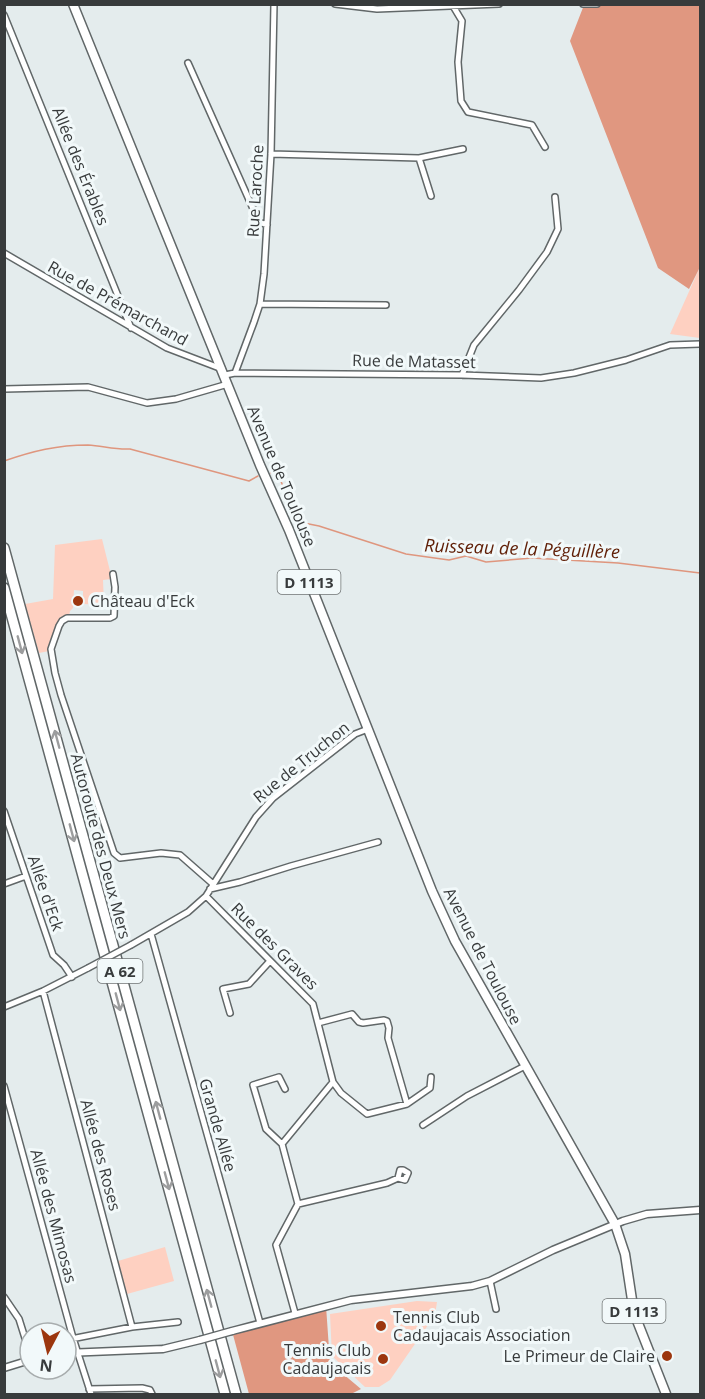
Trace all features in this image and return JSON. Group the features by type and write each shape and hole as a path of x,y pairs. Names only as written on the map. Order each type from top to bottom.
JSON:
{"highway":[{"name":"Autoroute des Deux Mers","path":"4,548 236,1395"},
{"name":"Autoroute des Deux Mers","path":"4,588 225,1395"}],"main road":[{"name":"Avenue de Toulouse","path":"73,4 228,375 392,791 452,933 615,1224"},
{"name":"D 1113","path":"615,1224 626,1254 634,1313 666,1395"}],"street":[{"name":"Rue Laroche","path":"228,375 260,304 271,154 274,4"},
{"path":"335,4 377,9 499,4"},
{"path":"584,4 597,4"},
{"path":"453,6 462,21 458,62 461,100 468,112 532,125 545,147"},
{"name":"Allée des Érables","path":"4,15 131,328"},
{"path":"188,63 259,222 267,225"},
{"path":"271,154 419,158 463,149"},
{"path":"419,158 431,196"},
{"path":"462,375 474,345 547,252 558,229 555,197"},
{"name":"Rue de Prémarchand","path":"4,254 166,348 228,375"},
{"path":"260,304 386,305"},
{"name":"Rue de Matasset","path":"228,375 462,375 541,378 574,374 670,345 700,344"},
{"path":"4,389 88,387 147,403 176,399 228,375"},
{"path":"113,574 114,616 110,618 67,618 59,626 51,648 61,695 114,853 120,858 161,853 180,855 212,887 378,842"},
{"name":"Rue de Truchon","path":"72,977 188,912 206,896 255,817 273,798 355,734 368,729"},
{"name":"Allée d'Eck","path":"4,811 53,955 72,977"},
{"path":"4,884 26,876"},
{"name":"Rue des Graves","path":"206,896 313,1004 333,1082"},
{"name":"Grande Allée","path":"151,934 260,1323"},
{"path":"230,1013 223,989 249,984 270,961"},
{"path":"4,1007 72,977"},
{"name":"Allée des Roses","path":"43,991 132,1327"},
{"path":"318,1023 352,1014 363,1023 387,1021 388,1038 407,1104"},
{"path":"423,1125 467,1096 525,1066"},
{"path":"285,1089 279,1077 253,1085 266,1129 282,1144 298,1203 276,1245 296,1314"},
{"path":"282,1144 333,1082 341,1093 367,1114 407,1104 430,1088 430,1077"},
{"name":"Allée des Mimosas","path":"4,1086 68,1321"},
{"path":"298,1203 387,1183 398,1178"},
{"path":"78,1352 163,1348 351,1300 472,1286 490,1281 615,1224 647,1214 700,1210"},
{"path":"490,1281 496,1309"},
{"path":"5,1298 20,1321"},
{"path":"78,1337 132,1327 178,1322"},
{"name":"Allée des Mimosas","path":"78,1355 90,1392"},
{"path":"90,1392 142,1388 150,1390 152,1395"}],"shaded area":[{"path":"584,5 700,5 700,267 689,289 658,268 570,41"},
{"path":"700,267 700,338 670,334"},
{"path":"102,539 112,579 103,580 104,605 83,604 83,591 74,590 73,608 69,616 59,619 49,651 39,653 25,604 53,599 55,545"},
{"path":"165,1247 174,1281 127,1294 118,1261"},
{"path":"417,1301 437,1302 435,1315 390,1380 379,1387 365,1387 332,1356 330,1314"},
{"path":"326,1306 330,1363 361,1389 351,1394 249,1394 232,1331"}],"waterway":[{"name":"Ruisseau de la Péguillère","path":"4,461 45,449 88,445 130,449 249,481 258,476"},
{"name":"Ruisseau de la Péguillère","path":"271,473 277,472 294,512 304,523 406,554 449,560 466,556 486,562 532,558 618,563 700,573"}],"place":[{"name":"Château d'Eck","path":"78,601"},
{"name":"Tennis Club Cadaujacais Association","path":"381,1326"},
{"name":"Le Primeur de Claire","path":"667,1356"},
{"name":"Tennis Club Cadaujacais","path":"383,1359"}]}
